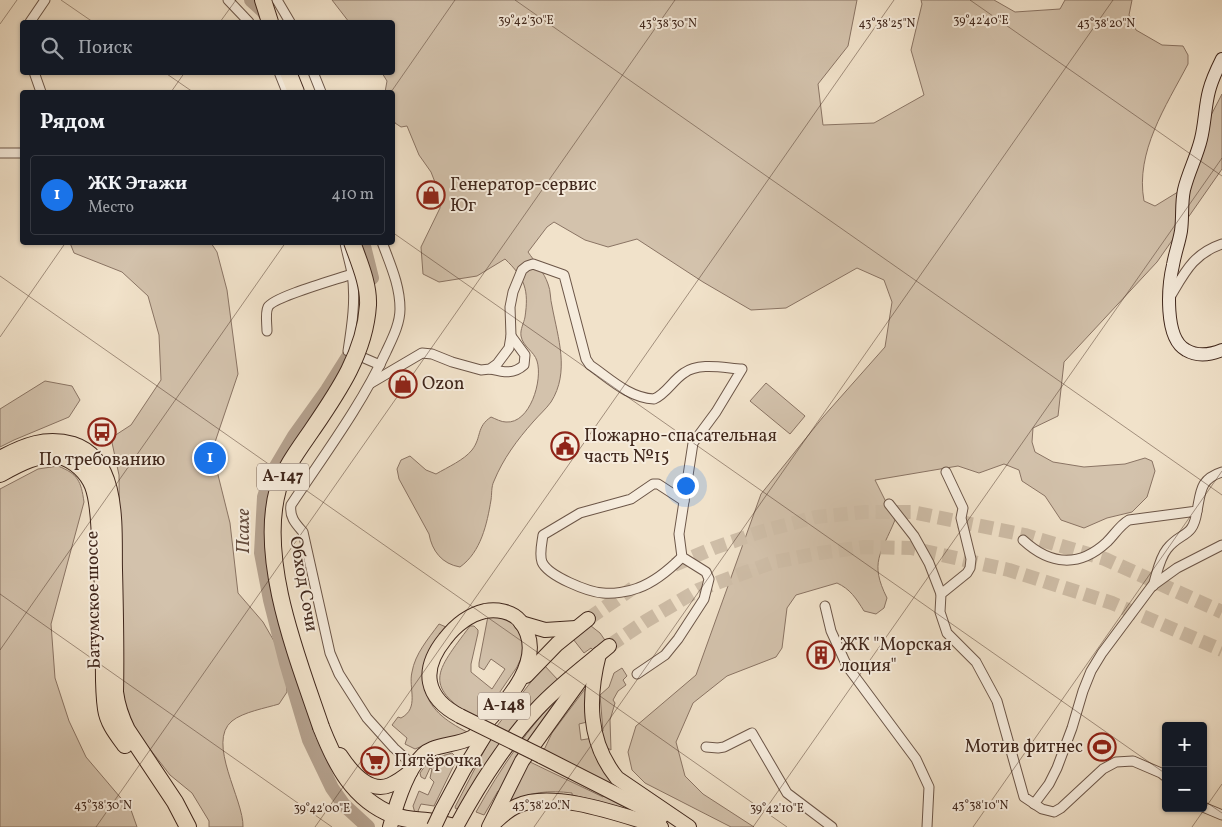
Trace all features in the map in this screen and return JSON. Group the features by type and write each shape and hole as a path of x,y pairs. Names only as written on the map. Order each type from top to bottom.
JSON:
{"highway":[{"path":"263,0 269,20"},
{"path":"289,75 295,90"},
{"name":"Обход Сочи","path":"353,245 364,277 368,304 361,343 352,368 287,467 278,489 273,515 273,552 282,600 298,661 332,755 348,783 394,821"},
{"name":"Батумское шоссе","path":"0,459 29,446 56,441 80,448 92,457 101,468 107,481 113,519 117,705 120,718 175,802 188,827"},
{"name":"Батумское шоссе","path":"0,474 34,458 51,455 67,458 78,465 93,485 98,515 103,582 106,710 115,732 168,810 177,827"},
{"path":"394,821 429,821 457,824"}],"main road":[{"path":"576,628 545,630 521,623 508,613 494,610 467,618 438,647 431,662 428,675 432,690 439,702 460,716 682,827"},
{"name":"А-148","path":"434,827 464,769 511,693 557,644 588,619"},
{"path":"322,727 348,767 367,782 376,786 389,786 411,769 423,753 466,741 473,737 511,693 525,673 529,660 530,644 521,623"},
{"path":"490,827 522,761 604,650"},
{"path":"604,650 591,691 592,718 597,740 608,767 617,778 689,827"},
{"name":"А-148","path":"457,824 505,750 537,709 604,650"},
{"path":"394,821 411,769"},
{"path":"490,827 516,806 545,800 569,802 661,827"}],"street":[{"path":"31,20 44,0"},
{"path":"228,0 247,20"},
{"path":"277,0 289,20"},
{"path":"1222,59 1213,76 1208,93 1201,140 1183,195 1181,230 1172,265 1170,297 1172,332 1182,348 1200,355 1212,354 1222,350"},
{"path":"35,75 40,90"},
{"path":"280,75 286,90"},
{"path":"314,75 320,90"},
{"path":"0,153 20,153"},
{"path":"1170,297 1197,257 1210,248 1222,244"},
{"path":"346,245 352,274 353,317 348,351 380,365"},
{"path":"383,245 397,284 400,311 395,333 371,382 291,505 290,512 303,532 330,653 338,674 367,718 411,769"},
{"path":"490,369 497,364 510,348 510,307 513,292 522,270 533,264 564,275 586,359 590,365 628,392 637,396 654,399 684,373 692,369 701,367 742,369 716,412 694,443 679,534 682,557"},
{"path":"267,331 267,309 270,304 294,293 352,274"},
{"path":"371,382 422,353 432,354 481,370 490,369 507,373 518,370 524,365 525,355 511,336"},
{"path":"941,594 966,573 970,568 971,560 961,518 963,508 946,472"},
{"path":"1034,804 1049,784 1057,768 1091,671 1102,653 1152,586 1164,555 1173,543 1193,528 1203,484 1213,475 1222,472"},
{"path":"682,557 651,582 621,592 603,593 578,586 547,570 542,562 540,548 544,535 580,513 631,499 652,484 658,484 684,501"},
{"path":"889,504 914,536 929,563 941,594 940,612 948,634 976,662 997,701 1024,797 1047,812 1054,812 1061,808 1107,765 1116,762 1132,761 1162,774"},
{"path":"1023,540 1034,550 1047,557 1071,561 1096,551 1124,523 1130,520 1197,511"},
{"path":"1152,586 1177,568 1222,545"},
{"path":"637,674 664,655 678,639 704,599 710,579 706,572 682,557"},
{"path":"825,606 831,631 847,666 916,759 929,787 927,827"},
{"path":"706,747 718,748 752,733 788,793 832,827"},
{"path":"1207,808 1222,815"}],"shaded area":[{"path":"332,0 857,0 848,46 818,84 823,125 874,123 924,95 911,50 922,4 921,0 994,0 1015,12 1060,9 1065,0 1132,0 1129,15 1136,30 1162,45 1183,46 1188,55 1188,64 1162,113 1148,147 1142,183 1144,201 1155,206 1186,187 1208,121 1222,94 1222,169 1157,262 1064,362 1058,416 1033,428 1032,442 1035,452 1053,462 1084,467 1125,464 1145,458 1152,461 1155,471 1147,497 1132,512 1107,518 1084,528 1061,520 1045,496 1022,481 1019,470 1004,464 979,473 958,466 875,480 895,520 879,558 878,566 882,586 887,598 884,608 876,614 864,611 852,594 837,583 796,595 787,608 782,648 776,657 727,676 693,703 676,742 685,776 703,794 754,827 731,827 645,783 632,770 628,752 636,726 696,675 761,494 823,417 885,347 892,302 884,280 857,268 786,308 751,310 703,282 637,239 608,247 585,240 554,222 547,227 528,252 544,275 550,289 561,355 560,379 557,391 549,405 527,429 506,457 492,486 485,528 473,554 460,567 448,563 435,551 429,534 399,479 397,469 401,460 410,456 426,470 436,474 469,454 477,441 481,428 491,417 504,422 514,421 528,409 536,389 538,369 536,358 521,336 525,317 526,292 517,272 505,259 477,276 439,282 423,274 421,247 440,208 440,195 431,172 419,155 407,126 401,127 395,123 395,90 385,90 387,81 383,75 395,75 395,20 347,20"},
{"path":"71,245 212,245 217,252 227,290 238,374 212,451 230,523 238,593 263,622 285,660 287,692 279,704 242,715 232,721 225,730 223,743 224,757 242,816 243,827 209,827 209,821 192,793 170,775 132,726 121,702 119,475 111,438 131,425 161,380 159,335 148,296 122,272 74,253"},
{"path":"45,381 72,386 80,400 69,417 0,447 0,409"},
{"path":"766,383 805,416 790,434 750,401"},
{"path":"58,466 74,475 80,483 84,502 51,624 55,678 69,721 86,757 131,810 137,827 0,827 0,489 38,469"},
{"path":"488,616 507,618 516,626 523,638 523,654 517,667 480,721 461,709 449,698 442,688 440,678 442,667 448,656 470,626 474,626 478,633 471,672 492,689 505,669 491,659 484,670 479,667"},
{"path":"586,622 600,633 609,646 593,650 591,648 584,653 573,639"},
{"path":"439,624 446,627 451,625 424,685 426,693 434,708 445,719 467,732 464,735 432,742 415,749 405,744 407,738 392,725 398,717 401,718 407,714 410,709 412,703 411,678 416,659 422,647"},
{"path":"544,665 558,680 459,808 456,809 455,807 497,726"},
{"path":"622,668 627,676 623,680 626,685 618,691 613,700 615,703 610,720 611,750 602,745 600,731 603,731 600,695 609,687 614,673"},
{"path":"585,689 588,690 587,722 579,724 581,740 593,738 616,787 544,750 552,733"},
{"path":"564,691 484,815 476,812 516,749 551,704"},
{"path":"452,753 457,759 434,806 421,804 418,811 420,814 415,813 413,806 419,791 428,795 434,782 430,778 432,769 430,768 425,779 421,777 420,773 433,759"},
{"path":"528,761 603,797 605,795 646,815 564,792 532,794 510,802 508,801"}],"waterway":[{"name":"Псахе","path":"251,0 267,17"},
{"name":"Псахе","path":"364,245 372,278"},
{"name":"Псахе","path":"351,352 294,436 272,473 264,497 261,553 270,600 286,663 309,740 332,788 344,805 368,827"}],"tunnel":[{"path":"674,565 714,548 763,531 816,517 865,512 912,512 1025,535 1105,559 1222,612"},
{"path":"609,646 698,590 774,562 864,547 911,548 1009,570 1112,603 1222,650"},
{"path":"588,619 633,588"}],"place":[{"name":"Генератор-сервис Юг","path":"431,195"},
{"name":"Ozon","path":"403,384"},
{"name":"По требованию","path":"102,432"},
{"name":"Пожарно-спасательная часть №15","path":"565,446"},
{"name":"ЖК Этажи","path":"210,458"},
{"name":"ЖК \"Морская лоция\"","path":"821,655"},
{"name":"Мотив фитнес","path":"1102,747"},
{"name":"Пятёрочка","path":"375,761"}]}
